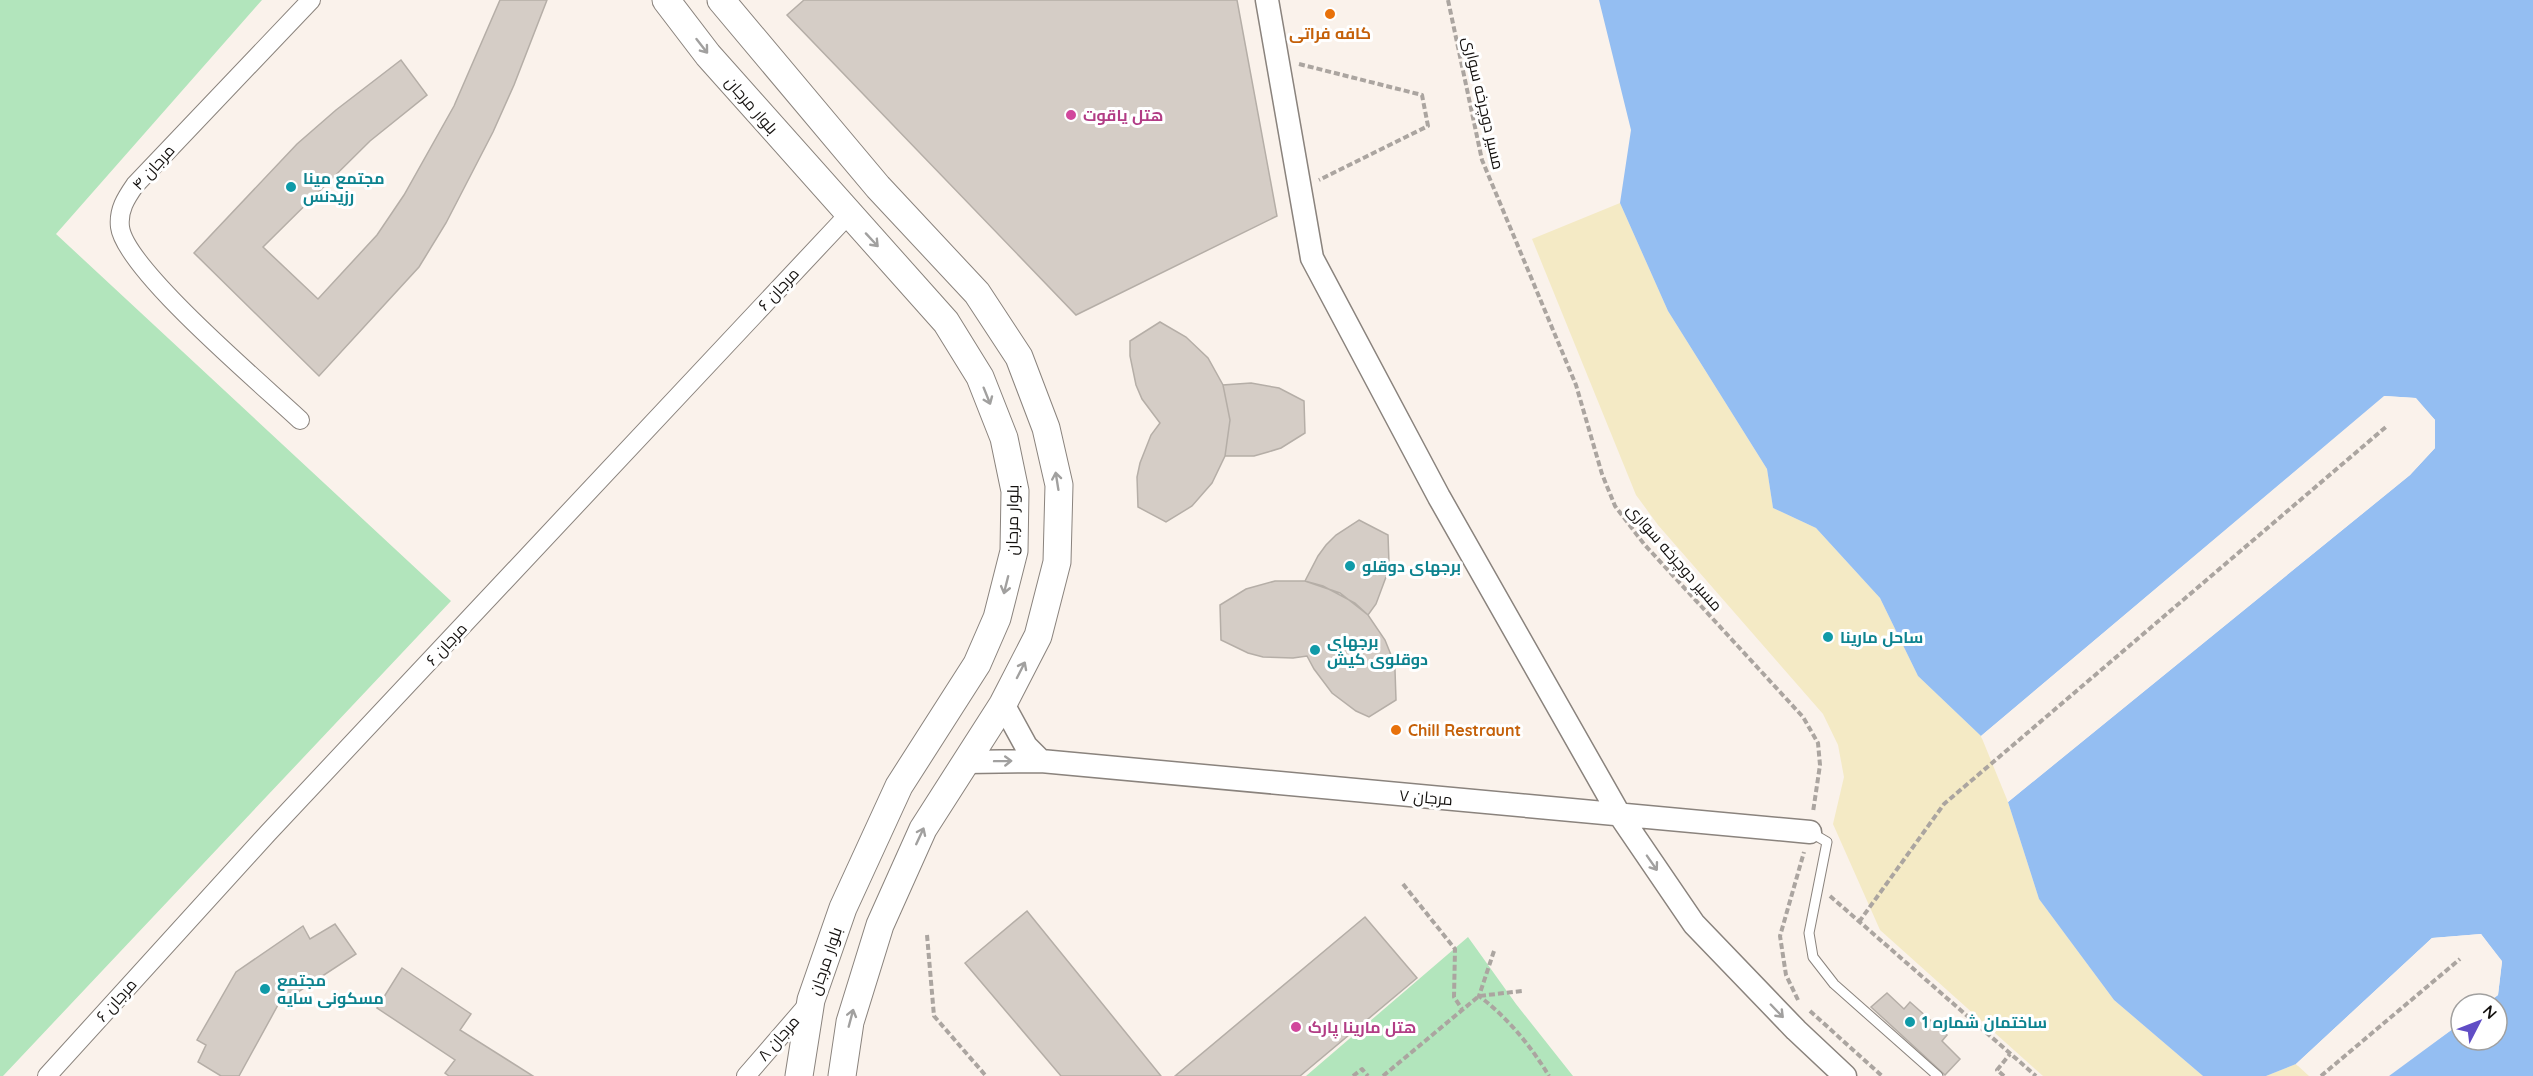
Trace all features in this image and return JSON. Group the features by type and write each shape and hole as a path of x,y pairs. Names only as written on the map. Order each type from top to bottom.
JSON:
{"main road":[{"name":"بلوار مرجان","path":"666,0 708,55 848,215 946,322 980,377 1004,438 1015,491 1014,551 997,618 977,664 899,786 843,908 811,1000 799,1076"},
{"path":"721,0 878,187 977,293 1019,357 1046,428 1059,485 1057,562 1038,636 1003,704 923,829 880,925 850,1022 842,1076"},
{"path":"848,215 878,187"}],"street":[{"name":"مرجان ۴","path":"300,420 164,292 134,258 120,228 122,205 135,185 311,0"},
{"path":"1267,0 1312,258 1439,497 1618,814 1694,924 1796,1030 1845,1076"},
{"name":"مرجان ۶","path":"47,1076 268,833 848,215"},
{"path":"1003,704 1026,746 1041,761"},
{"name":"مرجان ۷","path":"965,762 1041,761 1810,832"},
{"name":"مرجان ۸","path":"746,1076 811,1000"}],"lane":[{"path":"1810,832 1827,842 1809,933 1813,957 1834,984 1938,1076"}],"path":[{"name":"مسیر دوچرخه سواری","path":"1448,0 1482,160 1576,386 1602,474 1615,506 1644,544 1803,717 1818,743 1820,765 1810,832 1780,936 1786,975 1799,1002"},
{"path":"1278,58 1422,95 1428,126 1300,189"},
{"path":"1860,922 1944,804 2387,426"},
{"path":"1403,884 1455,949 1454,997 1463,1010"},
{"path":"1818,886 2036,1076"},
{"path":"927,935 934,1016 986,1076"},
{"path":"1383,1076 1479,996 1494,951"},
{"path":"2321,1076 2460,959"},
{"path":"1479,996 1522,991"},
{"path":"1479,996 1498,1011 1538,1057 1549,1076"},
{"path":"1807,1009 1882,1076"},
{"path":"2004,1076 1997,1070 2010,1054"},
{"path":"1353,1076 1362,1069 1368,1076"}],"green space":[{"path":"0,0 262,0 56,234 451,601 3,1076 0,1076"},
{"path":"1468,937 1516,1004 1573,1076 1306,1076"}],"sand":[{"name":"ساحل مارینا","path":"1620,203 1668,311 1767,469 1773,508 1816,528 1880,598 1918,676 1981,736 2008,802 2039,899 2114,1000 2203,1076 2043,1076 1880,930 1833,824 1844,777 1838,745 1823,714 1658,525 1636,495 1532,239"},
{"path":"2296,1064 2309,1076 2266,1076"}],"water":[{"path":"1599,0 2533,0 2533,1076 2389,1076 2449,1032 2449,1052 2509,1052 2509,992 2498,992 2502,962 2481,934 2432,938 2296,1064 2266,1076 2203,1076 2114,1000 2039,899 2008,802 2410,475 2435,448 2435,420 2416,398 2384,396 1981,736 1918,676 1880,598 1816,528 1773,508 1767,469 1668,311 1620,203 1631,130"}],"pier":[{"path":"2385,396 2415,398 2435,420 2435,448 2410,475 2008,802 2007,799 2408,473 2432,447 2432,422 2414,400 2386,399 1982,739 1981,736"},
{"path":"2481,934 2502,961 2498,992 2495,992 2499,962 2480,937 2433,940 2298,1066 2296,1064 2432,938"},
{"path":"2449,1029 2449,1031 2386,1076"}],"building":[{"name":"مجتمع مینا رزیدنس","path":"500,0 547,0 493,132 446,223 419,267 319,376 194,253 297,144 336,110 401,60 427,95 370,141 263,247 318,299 377,235 404,195 454,106"},
{"name":"هتل یاقوت","path":"804,0 1237,0 1277,216 1076,315 787,15"},
{"path":"1160,322 1186,337 1208,358 1223,385 1230,420 1225,456 1212,483 1192,506 1166,522 1138,507 1137,477 1140,463 1151,435 1160,423 1142,399 1136,385 1130,356 1130,341"},
{"path":"1251,383 1279,388 1304,401 1305,433 1281,448 1268,452 1254,456 1225,456 1230,420 1223,385"},
{"name":"برجهای دوقلو","path":"1359,520 1388,535 1389,563 1386,577 1376,604 1368,615 1340,593 1305,581 1326,545 1336,535"},
{"name":"برجهای دوقلوی کیش","path":"1275,581 1305,581 1323,586 1355,603 1368,615 1385,640 1391,655 1395,670 1396,700 1369,717 1356,711 1332,693 1307,656 1263,657 1248,653 1221,640 1220,605 1246,589"},
{"path":"1027,911 1161,1076 1061,1076 965,963"},
{"name":"هتل مارینا پارک","path":"1365,917 1417,978 1300,1076 1175,1076"},
{"name":"مجتمع مسکونی سایه","path":"335,924 356,954 278,1005 239,1076 221,1076 198,1062 206,1045 197,1040 236,972 303,926 310,939"},
{"name":"مجتمع مسکونی سایه","path":"402,968 471,1014 460,1030 533,1076 449,1076 445,1073 455,1060 377,1008"},
{"name":"ساختمان شماره 1","path":"1887,993 1904,1009 1910,1002 1947,1035 1942,1041 1960,1059 1945,1075 1871,1007"}],"place":[{"name":"کافه فراتی","path":"1330,14"},
{"name":"هتل یاقوت","path":"1071,115"},
{"name":"مجتمع مینا رزیدنس","path":"291,187"},
{"name":"برجهای دوقلو","path":"1350,566"},
{"name":"ساحل مارینا","path":"1828,637"},
{"name":"برجهای دوقلوی کیش","path":"1315,650"},
{"name":"Chill Restraunt","path":"1396,730"},
{"name":"مجتمع مسکونی سایه","path":"265,989"},
{"name":"ساختمان شماره 1","path":"1910,1022"},
{"name":"هتل مارینا پارک","path":"1296,1027"}]}
